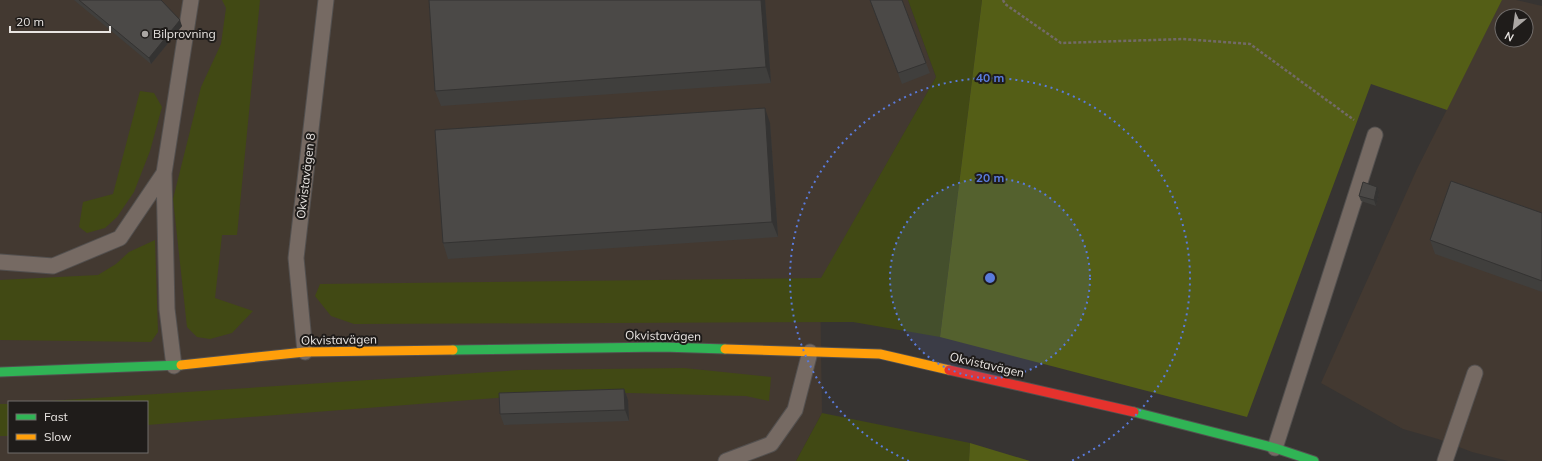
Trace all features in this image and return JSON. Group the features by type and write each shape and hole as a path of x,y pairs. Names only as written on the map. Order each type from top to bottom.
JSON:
{"street":[{"name":"Okvistavägen","path":"0,372 174,366 305,352 662,347 880,354 1120,408 1274,448 1314,461"}],"lane":[{"path":"174,366 167,309 164,173 191,0"},
{"name":"Okvistavägen 8","path":"305,352 296,258 326,0"},
{"path":"1274,448 1375,136"},
{"path":"0,262 52,266 120,238 164,173"},
{"path":"726,461 771,444 795,410 810,352"},
{"path":"1445,461 1475,373"}],"path":[{"path":"1003,0 1005,4 1062,43 1183,39 1250,44 1375,136"}],"shaded area":[{"path":"0,0 908,0 936,77 820,281 822,413 796,461 0,461"},
{"path":"1502,0 1516,0 1542,6 1542,461 1508,461 1472,452 1438,439 1403,429 1321,383 1417,169 1494,16 1494,48 1534,48 1534,8 1498,8"}],"green space":[{"path":"222,0 260,0 237,235 222,235 215,298 253,311 232,333 210,339 197,337 187,327 173,199 201,87 221,44 226,8"},
{"path":"908,0 982,0 940,337 853,322 354,324 331,316 315,296 320,284 821,278 936,77"},
{"path":"982,0 1502,0 1498,8 1494,8 1494,16 1447,110 1371,84 1247,417 940,337"},
{"path":"140,91 154,93 162,107 150,151 134,192 117,217 105,228 87,233 79,227 83,202 113,194"},
{"path":"155,240 158,332 151,342 0,340 0,280 98,275 116,264 129,252"},
{"path":"684,368 771,377 769,401 746,396 630,393 496,398 148,425 148,401 49,401 520,370"},
{"path":"0,404 8,404 8,436 0,436"},
{"path":"822,413 970,443 969,461 796,461"},
{"path":"970,443 1030,461 969,461"}],"building":[{"name":"Bilprovning","path":"79,0 161,0 180,20 149,58"},
{"path":"429,0 761,0 766,67 435,91"},
{"path":"870,0 902,0 926,63 898,73"},
{"path":"765,108 772,222 443,243 435,130"},
{"path":"1451,181 1542,213 1542,281 1430,240"},
{"path":"1363,182 1377,187 1374,200 1359,196"},
{"path":"624,389 625,410 500,414 499,393"}],"traffic: fast":[{"path":"453,350 662,347 725,349"},
{"path":"0,372 181,365"},
{"path":"1134,412 1275,448 1314,461"}],"traffic: slow":[{"path":"725,349 880,354 949,370"},
{"path":"181,365 305,352 453,350"}],"traffic: jam":[{"path":"949,370 1134,412"}],"place":[{"name":"Bilprovning","path":"145,34"}]}
